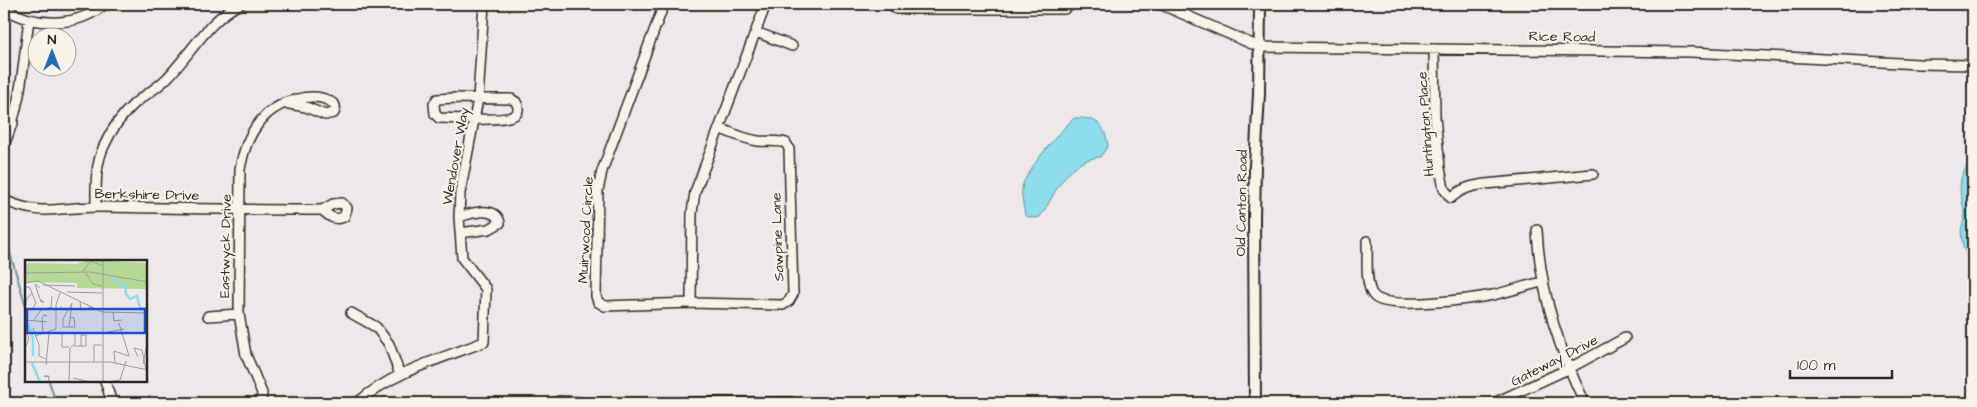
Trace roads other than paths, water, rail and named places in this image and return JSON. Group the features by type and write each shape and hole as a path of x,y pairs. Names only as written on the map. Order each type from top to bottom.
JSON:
{"main road":[{"name":"Old Canton Road","path":"1255,403 1254,219 1259,94 1260,4"}],"street":[{"path":"4,8 28,19 58,23 78,19 98,10 105,4"},
{"path":"96,207 96,176 103,148 116,124 134,104 166,79 214,22 227,10 240,4"},
{"name":"Wendover Way","path":"357,403 372,390 400,375 484,342 486,289 462,258 459,217 460,193 478,100 484,4"},
{"name":"Muirwood Circle","path":"664,4 602,171 598,191 596,296 598,302 606,306 691,303"},
{"path":"691,303 692,213 695,192 766,4"},
{"path":"891,4 896,9 976,6 1064,9 1073,4"},
{"name":"Rice Road","path":"1160,4 1259,47 1691,52 1973,65"},
{"path":"4,145 13,124 20,99 28,19"},
{"path":"756,32 792,46"},
{"name":"Huntington Place","path":"1434,49 1435,117 1440,168 1444,189 1451,198 1458,191 1485,184 1594,174"},
{"name":"Eastwyck Drive","path":"261,403 262,393 246,355 238,314 240,169 244,148 253,130 268,113 284,103 316,97 326,99 334,104 336,108 334,113 325,115 306,107 284,103"},
{"path":"511,99 516,102 517,114 511,117 474,119 439,118 435,114 434,104 438,100 478,100 511,99"},
{"path":"4,120 13,124"},
{"name":"Sawpine Lane","path":"691,303 783,305 789,301 793,294 789,149 786,143 778,140 758,141 719,128"},
{"name":"Berkshire Drive","path":"4,200 19,206 42,211 96,207 322,210"},
{"path":"459,217 490,212 496,216 500,223 490,230 460,233"},
{"path":"1538,230 1542,282 1555,332 1568,369 1585,403"},
{"path":"1367,241 1368,288 1375,298 1388,303 1436,302 1493,295 1542,282"},
{"path":"352,313 376,327 389,344 400,375"},
{"path":"208,316 238,314"},
{"name":"Gateway Drive","path":"1494,403 1568,369 1625,338"},
{"path":"105,382 112,403"},
{"path":"555,403 558,401 579,403 794,403"}],"water":[{"path":"1074,118 1093,120 1098,123 1107,138 1108,146 1100,157 1088,160 1070,171 1057,188 1040,217 1025,216 1022,198 1024,181 1044,152"},
{"path":"1973,154 1973,266 1963,247 1961,231 1965,214 1960,191 1961,178"}],"waterway":[{"path":"4,233 25,304"},
{"path":"49,382 56,403"}]}
